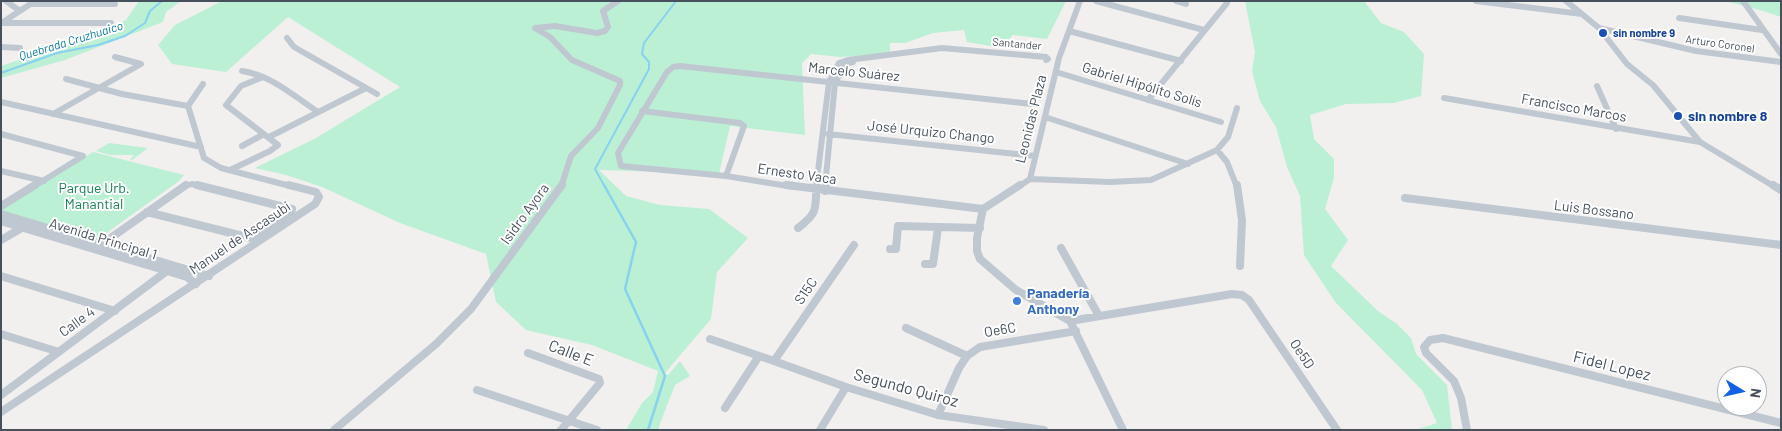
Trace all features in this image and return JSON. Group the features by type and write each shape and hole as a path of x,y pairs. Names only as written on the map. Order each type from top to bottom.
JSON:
{"street":[{"path":"6,1 20,11"},
{"name":"Isidro Ayora","path":"334,430 436,344 471,309 562,185 571,156 598,128 620,85 620,81 572,60 550,37 534,28 548,25 597,33 605,31 608,27 603,11 618,1"},
{"name":"Leonidas Plaza","path":"983,209 1030,179 1056,72 1080,1"},
{"path":"1096,1 1204,30"},
{"path":"1176,1 1186,4"},
{"path":"1148,100 1181,62 1226,1"},
{"path":"1476,1 1584,14"},
{"path":"1566,1 1599,28 1628,64 1653,85 1700,142 1781,190"},
{"path":"1743,1 1781,54"},
{"path":"2,23 34,2 115,4"},
{"path":"1680,18 1762,30"},
{"path":"2,23 111,23"},
{"name":"Arturo Coronel","path":"1599,28 1688,50 1781,62"},
{"path":"1069,31 1181,62"},
{"path":"287,38 294,47 377,94"},
{"path":"1,47 20,48"},
{"name":"Santander","path":"942,48 1046,57 1048,59 942,51 842,64 848,60 942,48"},
{"path":"53,114 141,64 115,57"},
{"path":"798,228 815,212 818,199 816,190 823,133 832,82 842,64"},
{"name":"Marcelo Suárez","path":"642,111 667,72 673,67 680,66 1032,104"},
{"path":"242,71 263,77 279,85 318,112"},
{"name":"Gabriel Hipólito Solís","path":"1056,72 1221,122"},
{"path":"230,170 274,148 278,144 226,105 236,89 249,81 263,77"},
{"path":"66,79 152,101 188,106 203,84"},
{"path":"826,191 832,134 832,82"},
{"path":"1597,86 1616,129"},
{"path":"242,146 267,136 366,88"},
{"name":"Francisco Marcos","path":"1444,98 1700,142"},
{"path":"1,102 201,147"},
{"name":"Manuel de Ascasubi","path":"1,412 209,276 315,204 319,198 316,192 210,163 204,158 188,106"},
{"path":"1030,179 1137,182 1161,177 1217,150 1225,144 1234,124 1237,108"},
{"path":"642,111 740,123 744,126 726,176"},
{"name":"Ernesto Vaca","path":"642,111 618,153 621,166 726,176 816,190 983,209"},
{"path":"1045,117 1188,164"},
{"name":"José Urquizo Chango","path":"823,133 1035,156"},
{"path":"1,134 82,154 82,158 1,206"},
{"path":"1217,150 1225,158 1240,192 1243,220 1240,266"},
{"path":"1,171 44,181"},
{"path":"95,249 183,186 192,184 292,210 291,213 255,239 147,212"},
{"name":"Luis Bossano","path":"1405,198 1781,245"},
{"path":"983,209 977,251 986,266 1016,290 1070,321 1123,430"},
{"path":"1,214 26,225 103,244 209,276"},
{"name":"Avenida Principal 1","path":"1,221 26,225 95,249 187,277 196,284"},
{"path":"1,240 26,225"},
{"path":"890,249 896,249 898,226 980,228"},
{"path":"925,264 934,264 938,228"},
{"name":"S15C","path":"774,361 854,245"},
{"path":"1061,248 1099,316 1070,321"},
{"name":"Calle 4","path":"1,395 168,271"},
{"path":"1,276 115,311"},
{"name":"Oe5D","path":"1099,316 1232,294 1242,295 1249,300 1337,430"},
{"path":"906,328 967,356 938,415"},
{"name":"Oe6C","path":"967,356 980,347 1076,331"},
{"path":"1,334 59,352"},
{"name":"Fidel Lopez","path":"1467,430 1456,383 1448,374 1434,364 1425,352 1424,346 1426,342 1436,338 1443,338 1769,425 1781,422"},
{"name":"Segundo Quiroz","path":"710,339 846,387 970,425 1044,430"},
{"name":"Calle E","path":"528,353 599,379 600,383 561,430"},
{"path":"725,408 759,356"},
{"path":"820,430 846,387"},
{"path":"477,390 597,430"}],"green space":[{"path":"139,1 181,1 166,12 163,22 65,60 1,78 1,66 100,33 126,20"},
{"path":"222,1 1066,1 1047,39 1013,35 1002,48 967,42 964,30 933,33 905,43 890,43 890,52 877,55 840,57 811,54 802,63 805,135 730,126 719,174 599,170 626,196 660,205 709,209 748,238 717,272 711,319 665,373 661,372 668,375 680,361 690,376 675,385 659,430 626,430 642,403 653,392 658,371 592,345 526,330 496,302 486,254 400,223 322,187 286,175 255,168 316,138 400,87 288,17 226,72 172,64 158,45 175,25"},
{"path":"1245,1 1364,1 1381,23 1404,32 1424,54 1421,96 1394,103 1346,104 1310,115 1314,139 1334,159 1334,178 1325,209 1348,240 1331,266 1378,311 1397,324 1411,338 1416,354 1447,385 1452,430 1415,430 1437,423 1422,390 1336,303 1304,255 1300,196 1287,167 1276,127 1260,101 1252,71 1255,52"},
{"path":"1725,1 1777,1 1781,3 1781,17 1760,10"},
{"path":"109,143 148,148 132,160 130,160 134,155 110,155 96,151"},
{"name":"Parque Urb. Manantial","path":"93,152 184,175 179,181 98,239 1,212 1,209"}],"waterway":[{"name":"Quebrada Cruzhuaico","path":"1,73 57,53 98,45 125,36 145,23 150,11 162,1"},
{"path":"605,187 595,169 649,69 649,62 642,54 644,43 676,1"},
{"path":"604,185 636,242 625,289 665,376 648,430"}],"place":[{"name":"sin nombre 9","path":"1603,33"},
{"name":"sin nombre 8","path":"1678,116"},
{"name":"Panadería Anthony","path":"1017,301"}]}
